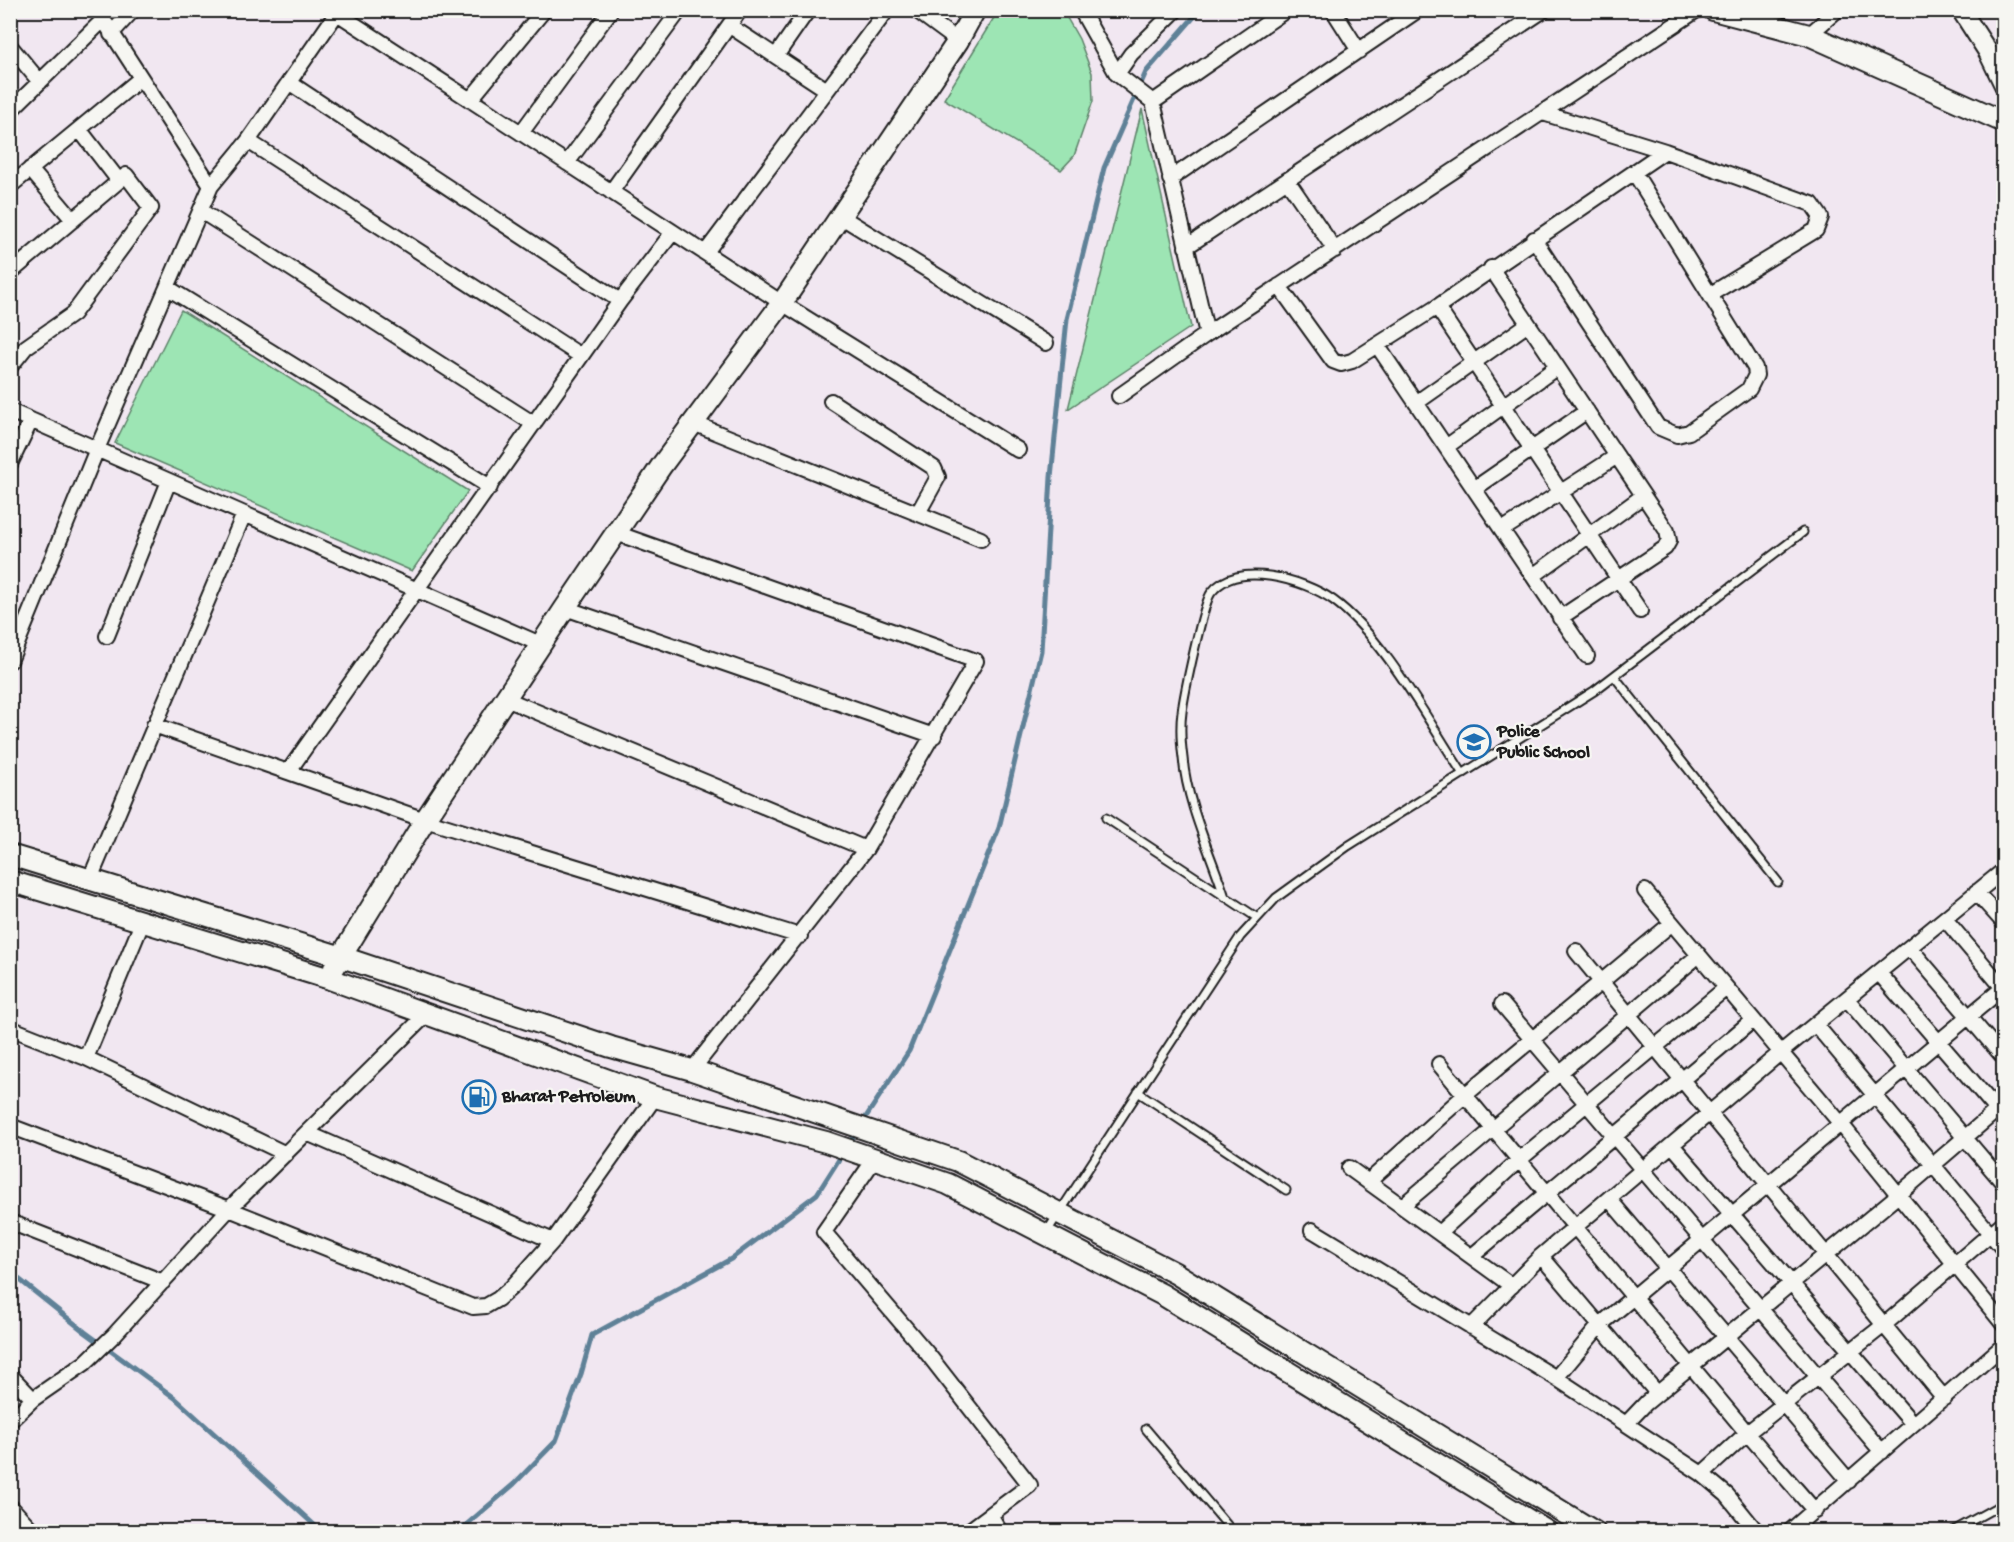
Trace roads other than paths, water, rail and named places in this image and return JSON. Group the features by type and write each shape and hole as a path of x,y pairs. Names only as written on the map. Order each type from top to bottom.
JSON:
{"main road":[{"path":"330,979 339,956 540,644 693,423 782,303 958,40 975,10"},
{"path":"1713,10 1809,35 2004,122"},
{"path":"10,855 339,956 611,1047 692,1070 958,1161 1175,1273 1595,1532"},
{"path":"10,881 330,979 656,1097 826,1142 948,1184 1163,1295 1548,1532"}],"street":[{"path":"111,34 133,10"},
{"path":"470,100 544,10"},
{"path":"521,133 611,10"},
{"path":"567,163 680,10"},
{"path":"611,192 740,10"},
{"path":"776,56 808,10"},
{"path":"706,252 887,10"},
{"path":"916,10 958,40"},
{"path":"1082,10 1117,74 1143,95 1170,179 1207,334"},
{"path":"1117,74 1131,54 1176,10"},
{"path":"1143,95 1286,10"},
{"path":"1333,10 1359,51"},
{"path":"1170,179 1418,10"},
{"path":"1186,247 1544,10"},
{"path":"1119,396 1279,286 1698,10"},
{"path":"1809,35 1837,10"},
{"path":"1961,10 1988,52 2004,85"},
{"path":"10,661 97,449 211,186 291,83 338,12 782,303 1018,450"},
{"path":"10,111 40,82 99,16 211,186"},
{"path":"730,26 827,90"},
{"path":"10,46 40,82"},
{"path":"10,186 140,79"},
{"path":"291,83 620,301"},
{"path":"1543,113 1665,151 1812,204 1821,217 1816,230 1711,294"},
{"path":"79,129 119,180"},
{"path":"248,141 581,356"},
{"path":"1279,286 1333,361 1341,364 1352,361 1437,307 1665,151"},
{"path":"30,170 73,220"},
{"path":"1534,239 1658,428 1669,434 1689,432 1749,388 1756,375 1755,368 1634,172"},
{"path":"10,273 126,175 151,208 73,314 26,347 10,367"},
{"path":"1287,180 1335,250"},
{"path":"201,211 534,424"},
{"path":"840,216 1046,343"},
{"path":"288,772 620,301 673,232"},
{"path":"1491,268 1667,531 1668,541 1665,548 1560,618"},
{"path":"168,288 490,487"},
{"path":"1437,307 1640,611"},
{"path":"1416,403 1528,324"},
{"path":"1377,345 1587,656"},
{"path":"1446,447 1557,367"},
{"path":"831,401 934,468 938,477 918,513"},
{"path":"10,411 540,644"},
{"path":"1474,489 1587,411"},
{"path":"10,464 31,420"},
{"path":"693,423 981,539"},
{"path":"1502,530 1617,456"},
{"path":"107,636 169,481"},
{"path":"1533,576 1643,496"},
{"path":"90,879 244,514"},
{"path":"616,533 976,661 866,849 800,936 692,1070"},
{"path":"565,608 934,736"},
{"path":"506,699 866,849"},
{"path":"154,725 425,820 800,936"},
{"path":"1471,1326 1541,1256 1780,1053 2004,870"},
{"path":"1645,891 1841,1124 1897,1196 2004,1325"},
{"path":"1976,892 2004,924"},
{"path":"1557,1378 1600,1325 2003,988 1945,919"},
{"path":"86,1058 142,922"},
{"path":"1368,1182 1465,1095 1671,923"},
{"path":"1910,948 2004,1058"},
{"path":"1576,951 1944,1398"},
{"path":"1402,1206 1699,955"},
{"path":"1626,1424 1636,1411 1657,1393 1897,1196 1965,1137 2001,1111 1938,1042 1880,973"},
{"path":"1439,1233 1520,1160 1726,988"},
{"path":"1847,999 2004,1184"},
{"path":"1502,1004 1882,1452"},
{"path":"10,1421 33,1399 86,1363 230,1209 428,1013"},
{"path":"1472,1256 1753,1020"},
{"path":"1816,1024 2004,1250"},
{"path":"10,1028 86,1058 286,1154"},
{"path":"1439,1064 1747,1433 1815,1510"},
{"path":"10,1126 230,1209 473,1307 486,1306 512,1287 553,1241 656,1097"},
{"path":"307,1133 553,1241"},
{"path":"1672,1145 1913,1424"},
{"path":"876,1158 824,1232 927,1353 1030,1485 967,1532"},
{"path":"1349,1168 1512,1286"},
{"path":"1609,1199 1849,1481"},
{"path":"10,1222 163,1282"},
{"path":"1702,1474 1747,1433 1850,1353 2004,1222"},
{"path":"1312,1230 1557,1378 1702,1474 1727,1495 1757,1532"},
{"path":"1541,1256 1657,1393"},
{"path":"1789,1532 2004,1345"},
{"path":"10,1375 33,1399"},
{"path":"10,1506 34,1532"},
{"path":"991,1516 1000,1532"}],"lane":[{"path":"1046,1233 1256,917 1276,898 1348,846 1614,676 1803,532"},
{"path":"1225,897 1190,793 1183,758 1182,712 1207,600 1221,584 1259,575 1282,577 1306,585 1333,599 1354,618 1388,660 1463,774"},
{"path":"1614,676 1778,882"},
{"path":"1106,818 1256,917"},
{"path":"1138,1092 1286,1190"},
{"path":"1146,1429 1233,1532"},
{"path":"1951,1532 2004,1503"}],"waterway":[{"path":"862,1123 909,1051 999,828 1041,651 1051,477 1067,319 1104,168 1146,72 1200,10"},
{"path":"458,1532 514,1484 556,1441 581,1374 592,1335 731,1259 817,1194 857,1131"},
{"path":"10,1272 85,1332 175,1398 322,1532"}],"place":[{"name":"Police Public School","path":"1474,742"},
{"name":"Bharat Petroleum","path":"479,1097"}]}
